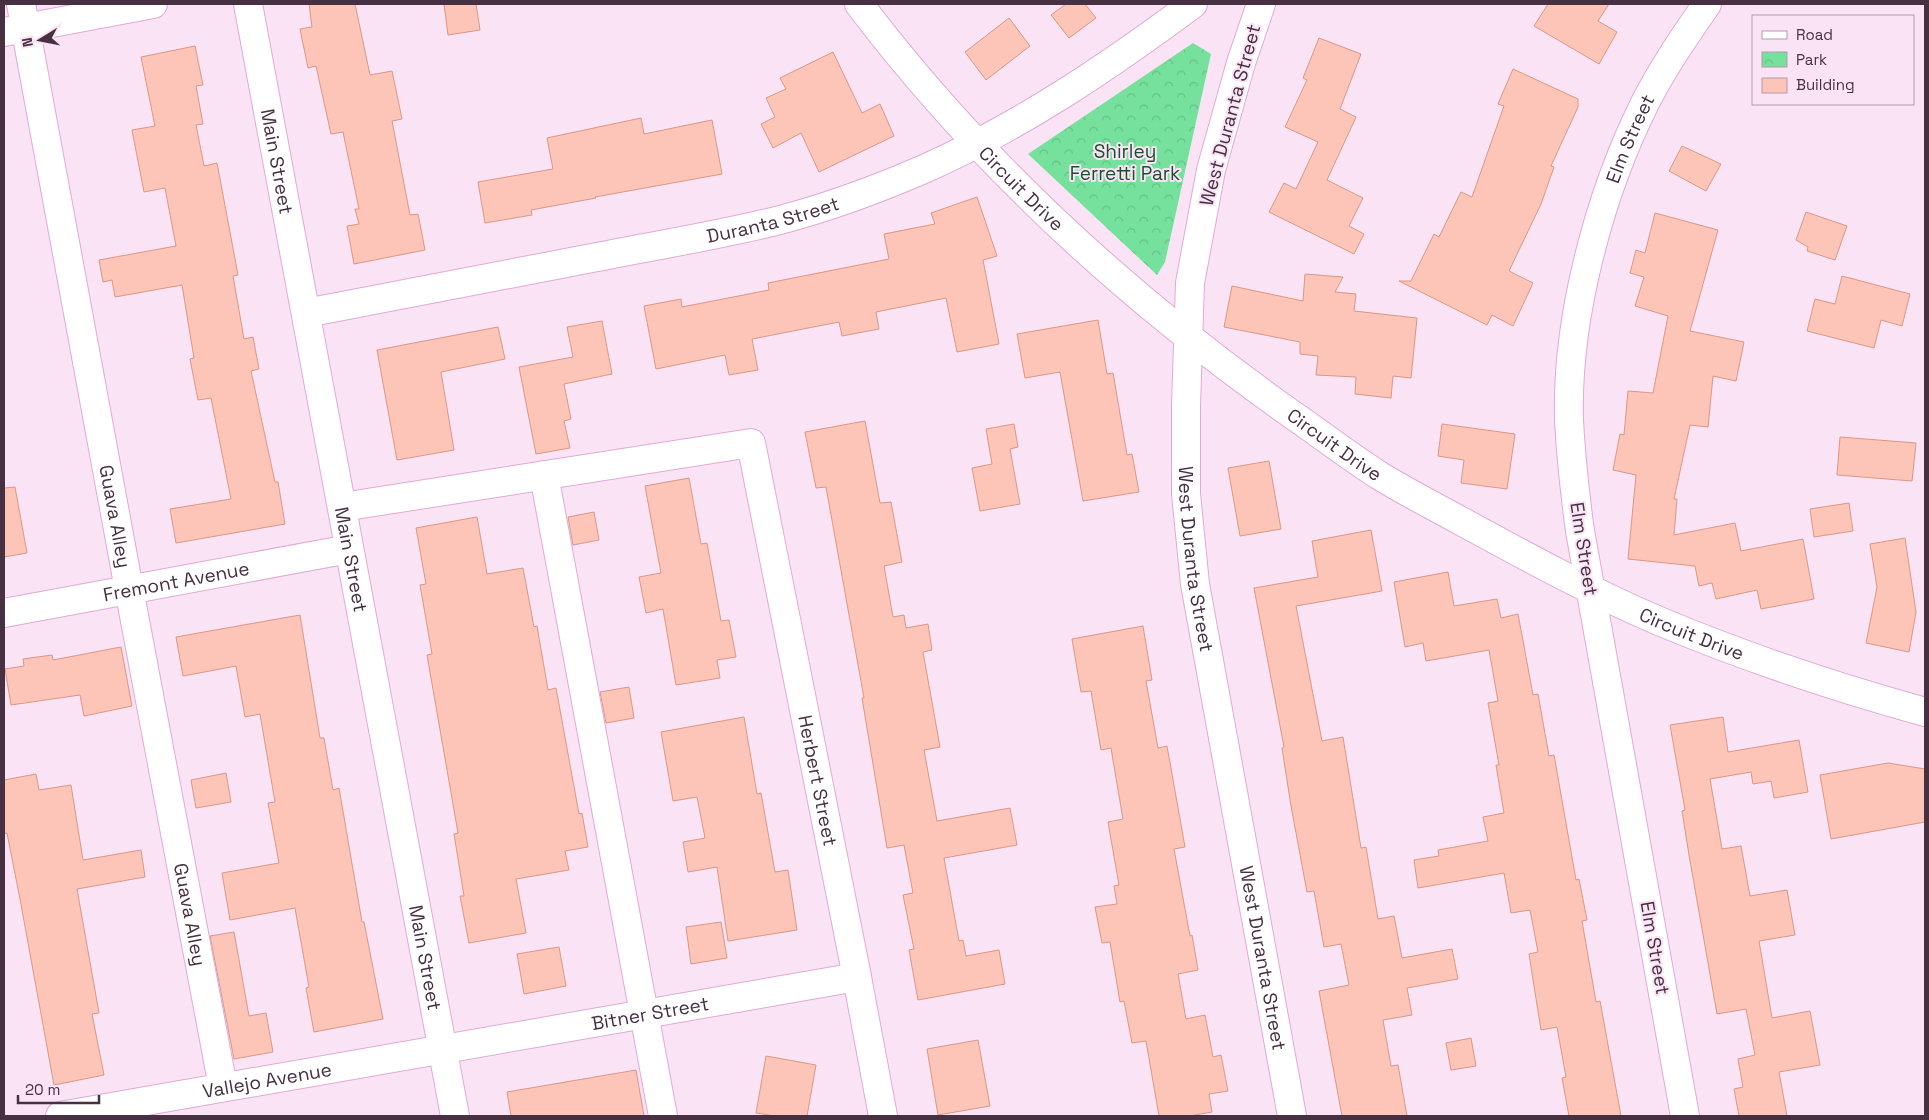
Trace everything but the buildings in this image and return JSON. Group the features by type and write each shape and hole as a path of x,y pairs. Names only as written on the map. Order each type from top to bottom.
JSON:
{"street":[{"path":"17,21 153,4"},
{"name":"Main Street","path":"248,4 455,1116"},
{"name":"Circuit Drive","path":"859,4 883,36 977,145 1074,239 1187,336 1243,381 1380,476 1532,560 1658,621 1853,692 1925,712"},
{"name":"Duranta Street","path":"306,313 679,242 780,220 864,193 977,145 1090,78 1193,4"},
{"name":"West Duranta Street","path":"1261,4 1241,63 1211,170 1190,283 1187,336 1186,494 1196,584 1292,1116"},
{"name":"Elm Street","path":"1685,1116 1580,531 1569,420 1571,370 1578,311 1601,216 1618,163 1645,103 1679,44 1707,4"},
{"name":"Guava Alley","path":"17,21 129,589 223,1087"},
{"name":"Herbert Street","path":"544,475 751,443 883,1116"},
{"path":"342,507 544,475 663,1116"},
{"name":"Fremont Avenue","path":"4,613 349,549"},
{"name":"Bitner Street","path":"443,1050 857,977"},
{"name":"Vallejo Avenue","path":"60,1116 443,1050"}],"green space":[{"name":"Shirley Ferretti Park","path":"1193,43 1211,54 1165,262 1157,275 1028,154"}]}
